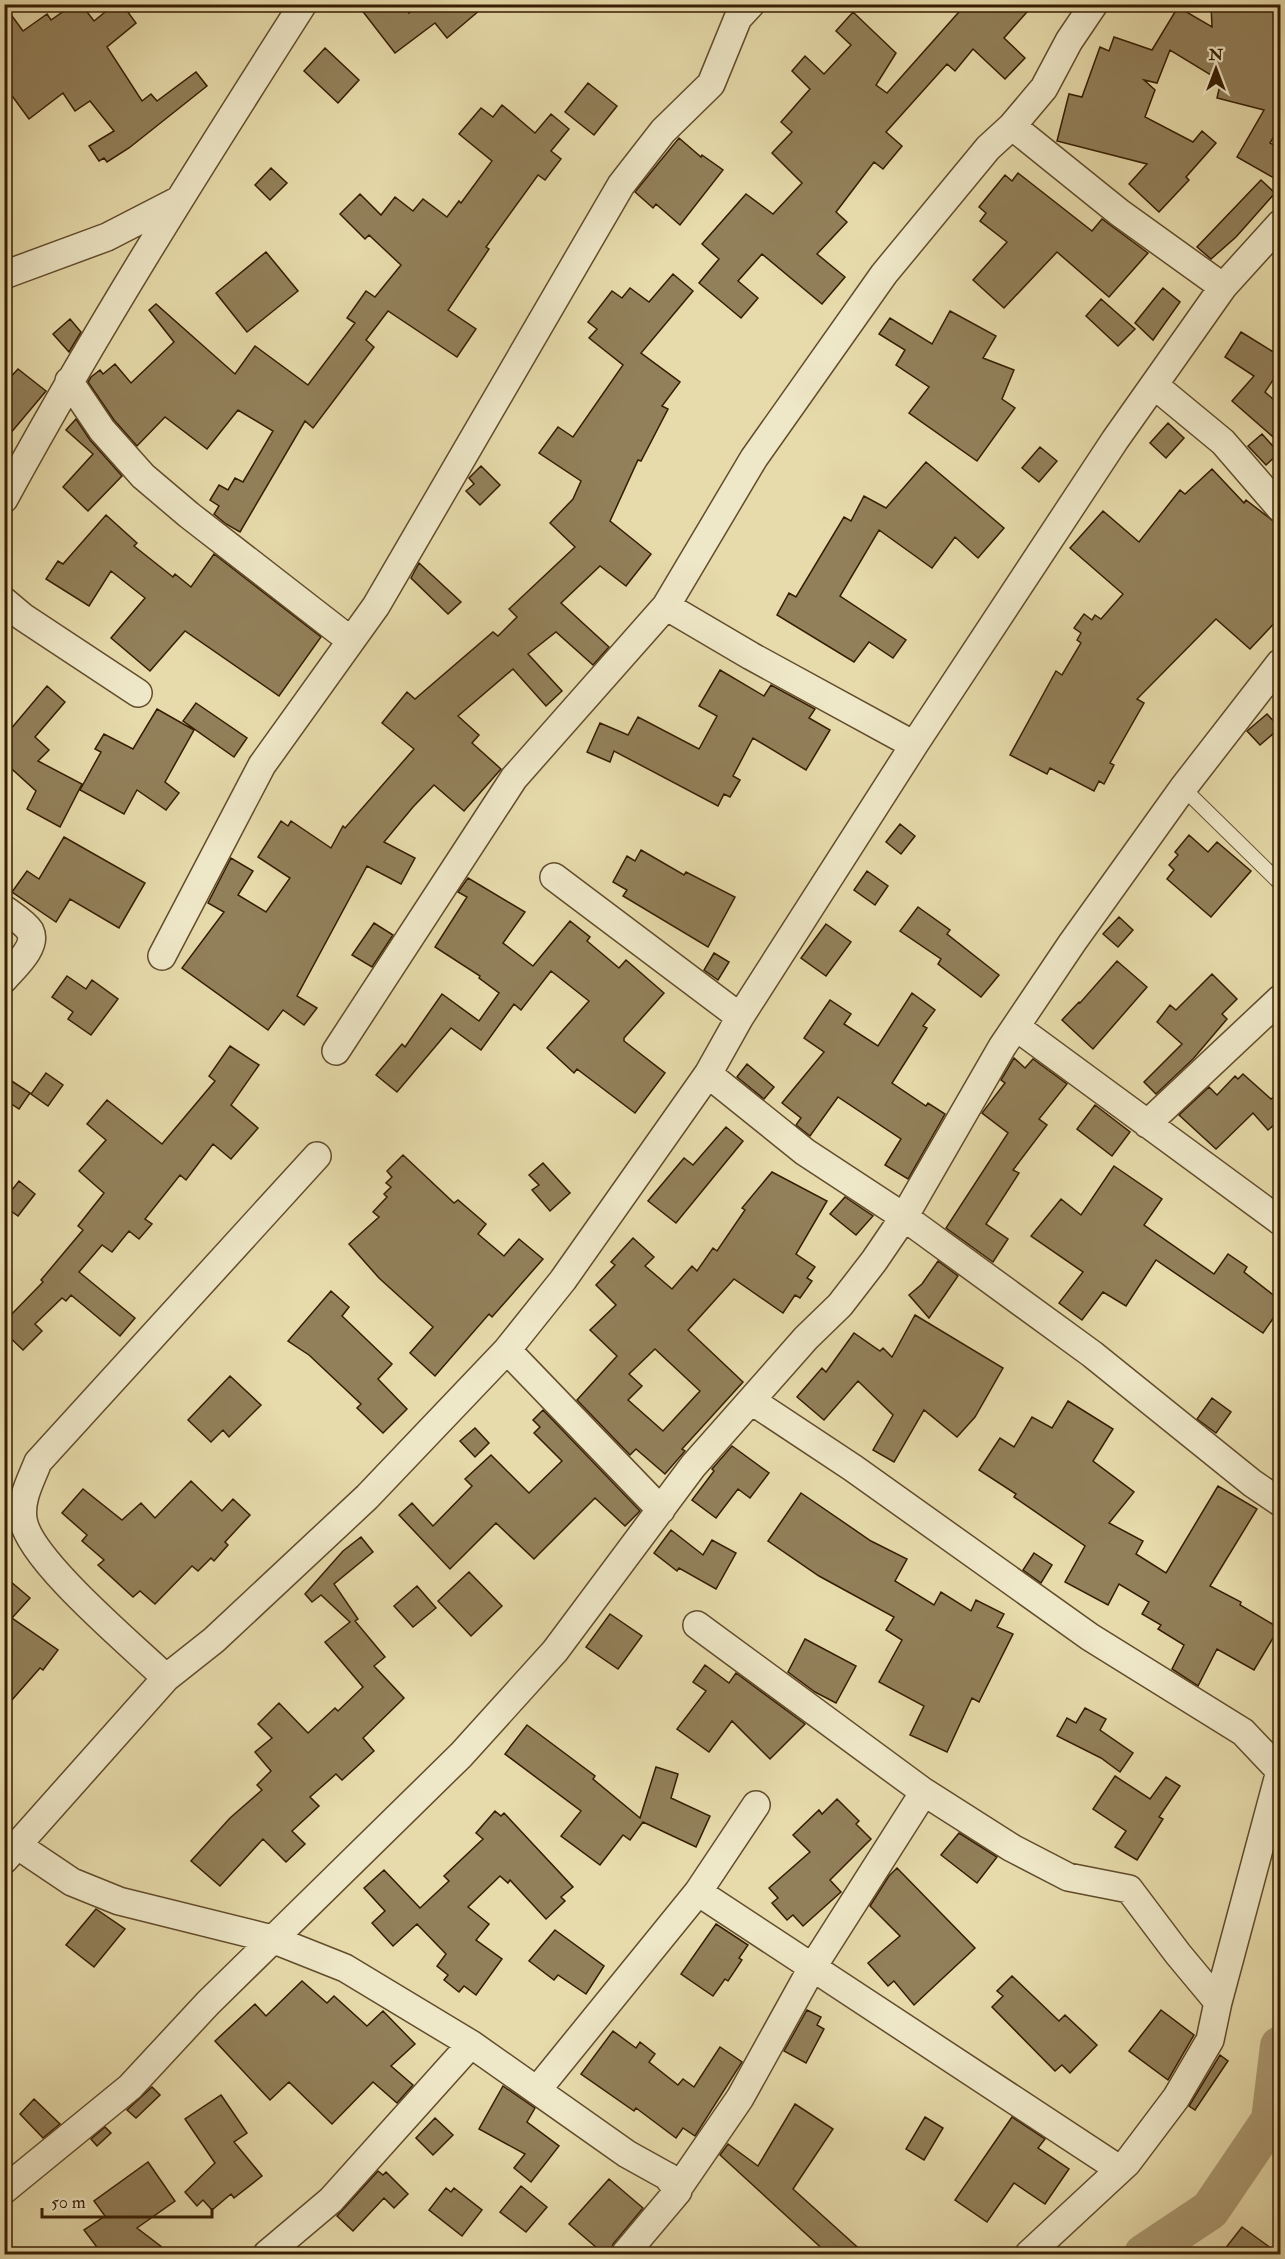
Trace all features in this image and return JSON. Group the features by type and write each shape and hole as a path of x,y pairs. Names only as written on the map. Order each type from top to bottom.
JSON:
{"street":[{"path":"4,499 69,381 177,201 303,4"},
{"path":"162,956 262,765 376,606 621,185 663,131 711,84 738,18 751,4"},
{"path":"336,1051 514,778 666,606 754,458 884,274 988,148 1012,126 1044,88 1094,4"},
{"path":"1012,126 1120,213 1223,287"},
{"path":"4,275 107,237 177,201"},
{"path":"924,1792 812,1968 740,2098 681,2184 627,2154 538,2089 471,2044 345,1968 272,1940 119,1901 72,1882 11,1852 166,1678 214,1640 367,1497 507,1350 563,1280 708,1074 740,1017 914,745 1154,385 1223,287 1281,224"},
{"path":"69,381 102,430 143,476 189,516 350,640"},
{"path":"1154,385 1223,442 1281,508"},
{"path":"4,601 23,617 138,693"},
{"path":"666,606 751,656 914,745"},
{"path":"4,2190 130,2087 272,1940 460,1755 555,1651 693,1466 806,1338 840,1305 904,1217 1016,1028 1072,942 1183,788 1281,663"},
{"path":"554,878 740,1017"},
{"path":"4,909 29,930 31,939 28,950 4,979"},
{"path":"1147,1124 1281,999"},
{"path":"1016,1028 1281,1221"},
{"path":"708,1074 805,1152 904,1217 1092,1354 1252,1483 1281,1502"},
{"path":"166,1678 55,1571 28,1536 23,1518 25,1492 38,1462 317,1156"},
{"path":"507,1350 661,1510"},
{"path":"752,1401 853,1468 1090,1637 1243,1732 1280,1771 1218,2002 1210,2040 1176,2098 1119,2169 1029,2254"},
{"path":"698,1625 924,1792 1012,1848 1068,1877 1129,1889 1218,2002"},
{"path":"538,2089 698,1892 756,1805"},
{"path":"698,1892 812,1968 895,2019 1119,2169"},
{"path":"267,2254 331,2200 471,2044"},
{"path":"625,2254 678,2191 667,2175"}],"lane":[{"path":"1183,788 1281,883"}],"building":[{"path":"74,4 81,4 94,21 115,4 122,4 136,23 107,47 142,101 151,94 157,101 196,72 207,86 129,148 107,162 104,158 99,161 89,146 114,131 90,101 75,111 63,93 29,119 4,85 4,5 23,31 47,14 51,20"},
{"path":"357,4 403,4 409,13 419,4 487,4 447,38 435,23 395,53"},
{"path":"966,4 1034,4 1004,38 1025,58 1005,79 973,49 955,71 947,64 886,132 902,146 883,169 874,162 836,212 847,222 817,254 845,277 822,304 762,254 738,281 758,298 741,318 699,283 719,259 702,244 746,194 773,214 802,183 772,153 792,132 781,122 810,89 792,71 805,56 824,74 851,45 836,31 853,12 896,53 876,85 887,93"},
{"path":"1211,4 1281,4 1281,125 1270,143 1281,149 1281,182 1237,157 1264,110 1217,98 1221,81 1170,50 1157,83 1144,80 1155,90 1145,117 1193,142 1202,131 1216,143 1186,177 1189,180 1159,212 1129,184 1147,164 1057,141 1069,94 1082,97 1100,47 1109,51 1114,37 1152,50 1178,7 1212,27"},
{"path":"325,48 359,80 338,103 304,71"},
{"path":"588,83 617,106 594,135 565,112"},
{"path":"502,105 535,133 551,114 569,129 551,151 561,159 545,180 538,175 486,247 489,249 448,310 476,329 457,357 388,311 366,340 374,347 313,428 305,421 240,532 226,524 214,514 219,506 210,500 219,485 228,490 235,478 243,482 273,431 238,410 207,449 165,417 137,446 114,420 88,382 91,377 100,370 103,374 115,364 131,383 174,342 149,310 156,304 235,374 255,346 308,385 355,323 347,318 366,291 375,297 401,265 369,235 365,239 340,214 360,194 381,215 395,197 413,211 423,199 447,217 459,201 461,203 492,161 459,134 481,108 493,117"},
{"path":"679,138 701,157 702,155 723,170 680,225 656,204 653,208 635,192"},
{"path":"271,168 287,183 270,200 255,185"},
{"path":"1018,173 1092,231 1102,219 1148,253 1109,297 1057,252 1004,308 973,280 1007,242 980,221 986,213 979,207 1005,175 1012,181"},
{"path":"1261,180 1275,193 1236,237 1211,259 1197,247"},
{"path":"266,252 298,291 247,332 216,293"},
{"path":"673,274 693,291 641,353 680,382 662,406 668,409 641,461 638,460 610,521 651,554 626,586 600,566 561,603 609,647 593,665 556,632 528,654 562,691 546,706 513,669 458,716 479,735 472,743 501,769 464,811 434,785 413,807 384,842 415,858 401,884 367,866 297,996 317,1008 304,1025 283,1010 268,1030 182,968 224,912 208,903 231,858 253,871 238,895 266,912 290,878 258,857 281,821 288,826 291,821 331,848 343,826 345,828 414,749 382,723 407,692 415,699 493,632 498,636 517,617 509,609 575,547 550,523 573,499 581,481 539,453 558,427 573,437 623,365 589,338 597,329 588,322 612,291 622,298 630,288 649,302"},
{"path":"1163,288 1180,302 1153,340 1135,323"},
{"path":"1101,299 1135,329 1118,346 1086,316"},
{"path":"950,311 996,336 983,358 1014,370 1002,399 1015,408 977,461 909,413 929,387 896,365 905,350 879,334 890,318 932,344"},
{"path":"70,319 81,332 69,352 53,334"},
{"path":"1241,332 1275,353 1281,346 1281,368 1265,392 1281,406 1281,444 1232,401 1254,376 1225,357"},
{"path":"18,369 46,391 4,441 4,384"},
{"path":"76,419 90,440 122,476 88,511 63,487 93,454 66,430"},
{"path":"1168,423 1184,438 1166,458 1150,443"},
{"path":"1262,434 1279,453 1266,465 1248,446"},
{"path":"1040,447 1057,461 1039,482 1022,468"},
{"path":"926,462 1004,528 978,558 955,537 932,568 879,530 840,596 906,640 893,658 869,642 854,662 777,615 789,593 796,597 844,517 851,521 864,496 886,508"},
{"path":"481,466 500,485 480,505 466,491 474,484 469,478"},
{"path":"1212,469 1244,503 1246,500 1281,527 1281,616 1250,649 1216,619 1137,699 1144,703 1110,763 1114,765 1104,784 1099,781 1094,791 1050,768 1047,774 1010,755 1056,671 1062,675 1081,643 1077,640 1081,633 1074,628 1084,614 1092,620 1095,615 1101,619 1123,594 1070,548 1103,511 1139,542 1180,490 1185,494"},
{"path":"106,515 137,543 134,546 173,577 175,574 191,587 214,554 321,637 279,696 185,631 150,671 111,638 145,598 111,571 89,606 46,579 58,561 63,564"},
{"path":"419,563 461,602 448,614 411,578"},
{"path":"720,670 764,696 771,685 815,709 809,718 830,730 806,770 753,738 733,776 740,780 730,797 724,794 718,806 614,751 610,762 587,752 600,723 628,735 638,717 699,749 717,716 699,706"},
{"path":"47,686 65,702 35,737 49,750 38,761 82,784 60,827 27,809 36,791 4,762 4,737"},
{"path":"196,703 247,738 234,757 183,721"},
{"path":"157,709 194,730 165,782 179,793 166,810 137,790 124,814 80,790 101,752 95,749 104,734 133,749"},
{"path":"1267,714 1280,728 1260,745 1247,731"},
{"path":"900,824 915,836 901,854 886,842"},
{"path":"1189,835 1208,852 1217,842 1251,871 1211,917 1167,879 1174,870 1169,865 1178,855 1175,852"},
{"path":"64,837 145,883 119,928 70,899 56,922 12,892 27,871 39,879"},
{"path":"641,850 684,875 686,872 735,897 708,947 623,896 627,890 613,882 627,856 635,861"},
{"path":"867,871 888,886 875,905 854,890"},
{"path":"468,878 525,912 503,943 533,966 570,921 590,937 587,941 619,968 626,960 664,993 624,1038 624,1041 665,1073 635,1113 577,1069 574,1073 547,1048 589,1001 551,971 521,1010 514,1004 481,1050 451,1028 397,1092 376,1075 402,1044 405,1047 442,994 479,1021 499,993 479,978 480,976 435,947 467,897 458,892"},
{"path":"918,907 950,930 947,934 999,975 981,997 938,964 941,959 900,931"},
{"path":"1119,917 1133,930 1118,947 1103,934"},
{"path":"374,923 393,935 372,967 352,955"},
{"path":"826,924 851,942 826,976 801,958"},
{"path":"714,953 729,962 718,980 704,970"},
{"path":"1117,961 1147,987 1093,1049 1062,1020"},
{"path":"1212,974 1237,999 1222,1014 1227,1019 1193,1059 1156,1094 1144,1082 1182,1044 1157,1022 1170,1005 1176,1010"},
{"path":"67,976 86,989 92,980 118,999 91,1035 68,1019 73,1012 52,997"},
{"path":"912,993 935,1010 923,1026 927,1028 892,1083 926,1106 928,1103 945,1114 908,1179 885,1165 901,1139 838,1097 810,1136 796,1125 801,1118 782,1103 824,1052 804,1038 830,1000 851,1014 844,1024 878,1046"},
{"path":"230,1046 259,1065 231,1105 258,1128 231,1159 213,1144 186,1180 180,1175 145,1219 152,1224 139,1239 129,1231 112,1252 102,1245 79,1272 135,1318 120,1336 71,1295 66,1301 62,1298 35,1324 42,1331 23,1350 4,1332 4,1322 43,1282 41,1280 83,1230 78,1226 104,1193 79,1171 106,1140 87,1124 107,1100 162,1144 215,1081 209,1076"},
{"path":"1014,1058 1025,1068 1033,1059 1067,1084 1039,1119 1047,1125 1013,1170 1019,1173 986,1224 1008,1239 993,1262 946,1228 1008,1133 982,1113 1005,1083 1001,1080"},
{"path":"747,1064 774,1087 764,1099 737,1077"},
{"path":"46,1073 63,1085 48,1106 31,1094"},
{"path":"1243,1074 1271,1099 1281,1091 1281,1119 1268,1130 1253,1113 1216,1149 1179,1115 1209,1087 1217,1095 1235,1076 1238,1079"},
{"path":"4,1076 30,1093 19,1109 4,1099"},
{"path":"1095,1105 1130,1132 1112,1156 1077,1129"},
{"path":"726,1127 743,1141 676,1223 648,1201 684,1158 693,1165"},
{"path":"403,1155 454,1203 458,1200 486,1224 478,1234 504,1256 519,1239 543,1259 492,1317 489,1314 435,1376 410,1353 433,1327 379,1278 349,1244 379,1217 373,1212 387,1197 384,1194 391,1187 386,1183 392,1177 387,1171"},
{"path":"543,1163 570,1193 550,1211 532,1190 539,1185 529,1175"},
{"path":"1114,1166 1162,1199 1144,1225 1214,1274 1228,1254 1247,1267 1244,1272 1281,1301 1281,1307 1263,1333 1156,1260 1126,1306 1103,1292 1082,1320 1059,1303 1083,1272 1031,1236 1061,1199 1081,1215"},
{"path":"772,1172 827,1201 796,1254 815,1267 807,1278 812,1281 800,1298 795,1295 783,1313 734,1279 688,1330 743,1382 682,1449 685,1451 665,1474 636,1449 630,1455 577,1400 617,1356 590,1330 616,1305 596,1285 615,1265 611,1262 633,1238 654,1257 645,1266 672,1289 692,1266 697,1271 713,1248 717,1251 745,1210 742,1208","holes":["655,1349 700,1391 663,1431 628,1400 642,1386 629,1374"]},
{"path":"19,1181 35,1194 18,1216 4,1206 4,1200"},
{"path":"845,1197 873,1216 856,1235 830,1214"},
{"path":"938,1261 958,1276 929,1318 909,1295 922,1284"},
{"path":"331,1291 349,1307 342,1316 392,1364 378,1379 407,1409 383,1433 357,1408 361,1404 309,1355 288,1341"},
{"path":"915,1315 1003,1368 975,1417 957,1437 924,1410 894,1462 873,1450 893,1415 858,1381 824,1420 797,1397 822,1368 826,1372 854,1333 880,1351 883,1348 892,1357"},
{"path":"230,1376 261,1405 229,1437 223,1430 211,1442 188,1420"},
{"path":"1212,1398 1231,1412 1216,1433 1197,1419"},
{"path":"1068,1401 1113,1429 1093,1461 1134,1492 1109,1523 1143,1541 1136,1554 1166,1573 1218,1486 1257,1509 1210,1586 1241,1602 1240,1605 1279,1628 1254,1670 1217,1649 1198,1686 1172,1669 1184,1645 1158,1629 1161,1625 1142,1614 1149,1602 1119,1584 1108,1605 1065,1582 1085,1546 1014,1497 1016,1494 979,1470 1000,1438 1014,1447 1032,1417 1052,1428"},
{"path":"543,1410 640,1511 625,1526 595,1498 534,1559 496,1523 450,1569 399,1515 412,1503 433,1526 472,1486 465,1479 491,1455 529,1493 562,1461 534,1433 540,1427 533,1420"},
{"path":"475,1428 489,1443 475,1457 460,1441"},
{"path":"732,1446 769,1473 750,1498 738,1489 716,1518 692,1500 714,1471 712,1469"},
{"path":"191,1481 222,1511 233,1499 250,1515 225,1542 228,1545 214,1561 211,1558 198,1571 192,1566 155,1604 140,1591 133,1597 98,1565 104,1560 82,1541 87,1535 62,1513 83,1489 122,1520 141,1503 155,1518"},
{"path":"801,1493 871,1541 907,1559 895,1581 934,1605 941,1592 971,1611 976,1600 1004,1614 997,1627 1013,1634 979,1702 972,1698 947,1752 910,1735 924,1706 879,1682 902,1640 886,1630 894,1617 819,1576 768,1541"},
{"path":"671,1530 703,1555 712,1540 736,1553 716,1589 679,1568 677,1571 654,1553"},
{"path":"361,1537 373,1552 334,1584 358,1619 355,1621 385,1657 374,1666 404,1698 363,1738 374,1751 342,1780 336,1774 310,1797 319,1806 292,1831 305,1844 286,1862 263,1839 220,1886 191,1861 230,1818 262,1790 257,1785 271,1771 255,1752 272,1738 258,1724 279,1703 308,1733 335,1708 338,1711 363,1687 325,1642 350,1622 321,1595 312,1602 305,1594 343,1551"},
{"path":"1034,1553 1052,1565 1041,1583 1023,1570"},
{"path":"469,1572 502,1606 471,1636 438,1601"},
{"path":"4,1576 30,1598 12,1618 58,1650 43,1670 40,1668 4,1709"},
{"path":"417,1586 436,1608 413,1627 394,1606"},
{"path":"610,1614 642,1636 618,1669 586,1647"},
{"path":"805,1639 856,1666 836,1703 815,1692 788,1672"},
{"path":"705,1665 729,1683 736,1673 805,1724 770,1759 732,1721 709,1752 677,1729 706,1691 693,1682"},
{"path":"1085,1708 1106,1719 1100,1730 1133,1753 1120,1772 1101,1758 1057,1736 1067,1718 1076,1723"},
{"path":"527,1725 595,1776 593,1779 640,1818 656,1767 678,1774 671,1798 710,1816 696,1847 643,1822 630,1840 623,1835 600,1865 561,1836 581,1811 505,1754"},
{"path":"1115,1776 1150,1799 1166,1777 1180,1786 1159,1817 1163,1819 1137,1860 1115,1847 1126,1831 1093,1809"},
{"path":"837,1799 859,1821 856,1824 871,1839 830,1880 841,1892 803,1926 793,1915 787,1920 772,1903 778,1898 769,1888 810,1852 793,1835 819,1810 822,1814"},
{"path":"495,1811 501,1816 504,1813 573,1887 561,1897 565,1901 546,1919 510,1880 508,1883 500,1876 468,1907 489,1924 476,1940 502,1959 476,1995 464,1986 459,1992 444,1980 448,1975 437,1966 446,1954 417,1924 393,1946 372,1923 385,1911 364,1888 384,1870 420,1908 449,1881 444,1876 483,1839 476,1833"},
{"path":"959,1833 997,1857 977,1883 941,1855"},
{"path":"897,1868 975,1948 914,2005 894,1981 888,1986 868,1963 900,1936 870,1906 889,1876"},
{"path":"96,1909 125,1929 94,1967 66,1945"},
{"path":"716,1924 748,1945 739,1958 742,1960 728,1981 725,1979 713,1996 681,1974"},
{"path":"555,1930 604,1966 586,1994 558,1975 554,1980 529,1961"},
{"path":"1012,1976 1059,2021 1065,2015 1097,2045 1070,2073 1062,2065 1055,2071 992,2007 1003,1996 997,1991"},
{"path":"302,1981 327,2003 334,1996 367,2026 383,2011 415,2044 391,2066 413,2085 397,2103 373,2082 332,2124 289,2082 270,2100 215,2041 255,2004 266,2016"},
{"path":"807,2010 821,2017 817,2025 824,2029 806,2063 784,2051"},
{"path":"1161,2010 1194,2035 1168,2080 1129,2051"},
{"path":"613,2031 636,2048 640,2042 655,2054 649,2062 678,2085 683,2079 694,2087 720,2047 742,2062 695,2136 683,2128 676,2138 636,2108 634,2111 581,2074"},
{"path":"1220,2055 1228,2061 1195,2110 1189,2106"},
{"path":"503,2086 535,2108 527,2122 559,2146 531,2182 514,2168 525,2154 479,2129"},
{"path":"152,2087 160,2095 136,2118 127,2110"},
{"path":"221,2095 247,2133 234,2142 262,2176 234,2198 231,2194 212,2210 203,2200 197,2206 185,2192 215,2163 185,2119"},
{"path":"34,2099 60,2124 43,2138 20,2114"},
{"path":"795,2104 833,2129 793,2189 865,2254 828,2254 720,2155 728,2144 758,2166"},
{"path":"925,2117 943,2128 924,2160 906,2149"},
{"path":"1012,2117 1045,2139 1038,2148 1069,2169 1045,2204 1014,2183 987,2222 955,2200"},
{"path":"435,2118 453,2135 433,2155 416,2138"},
{"path":"105,2127 111,2133 97,2146 91,2139"},
{"path":"148,2162 175,2201 137,2228 171,2254 102,2254 84,2230 105,2216 94,2201"},
{"path":"378,2171 383,2175 386,2172 408,2194 394,2208 384,2198 353,2231 337,2216"},
{"path":"609,2179 643,2208 613,2244 610,2254 604,2254 569,2224"},
{"path":"521,2186 547,2207 526,2232 500,2212"},
{"path":"446,2188 451,2192 454,2188 482,2210 462,2236 429,2210"},
{"path":"1242,2227 1279,2254 1221,2254"}],"waterway":[{"path":"1144,2254 1210,2210 1271,2120 1280,2046"}]}
